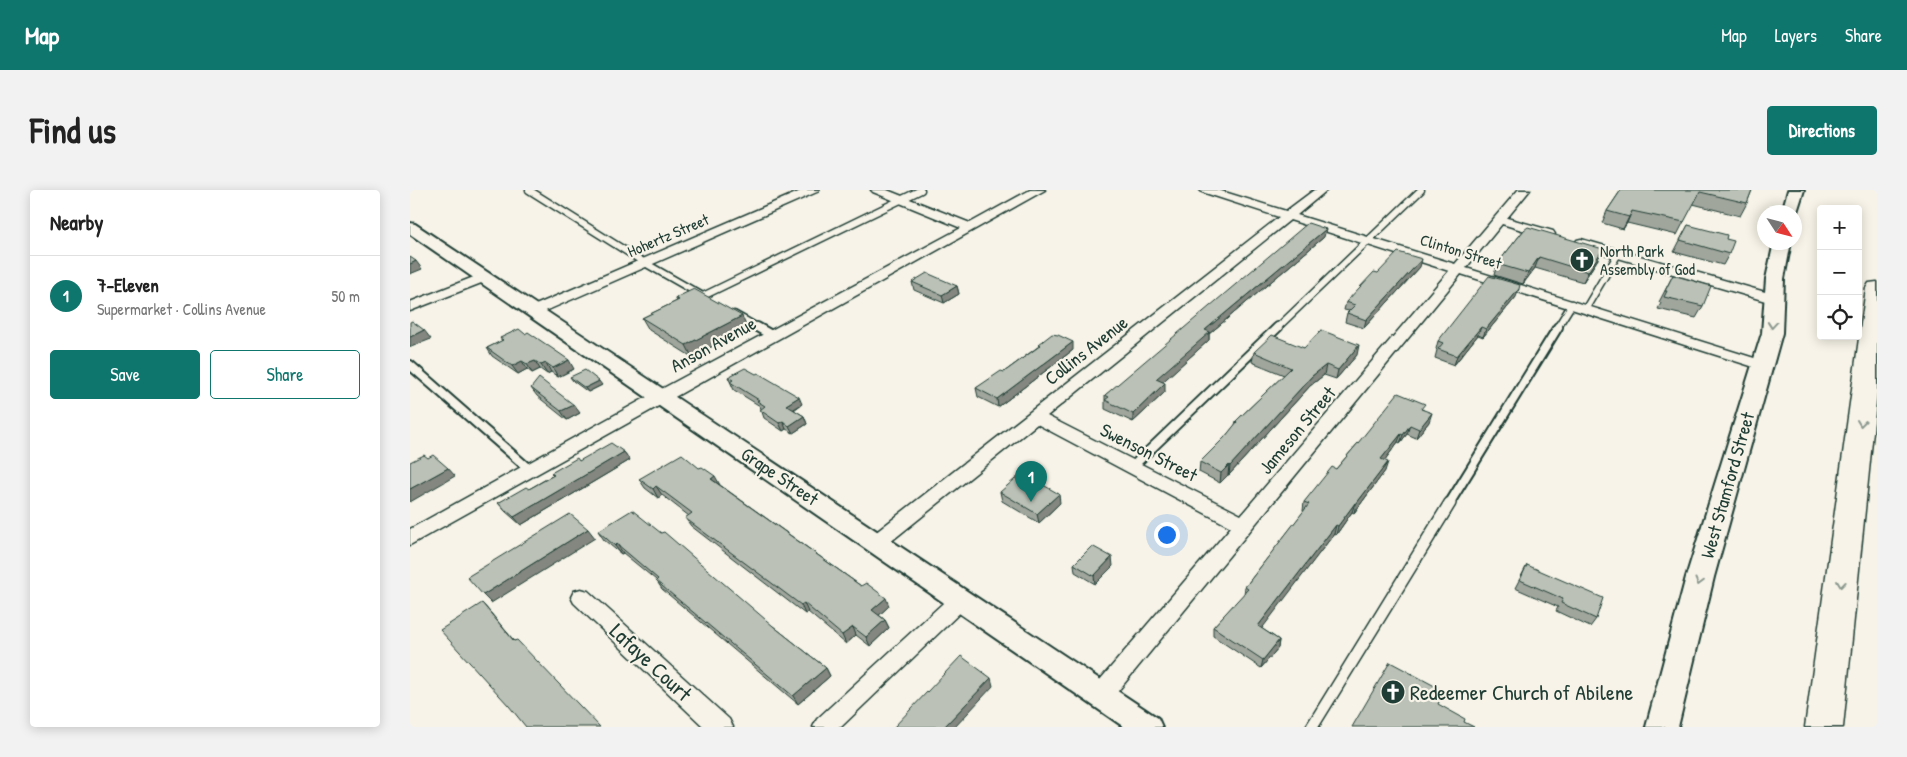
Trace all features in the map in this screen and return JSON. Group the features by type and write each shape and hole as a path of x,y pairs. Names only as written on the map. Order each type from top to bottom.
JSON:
{"highway":[{"path":"1824,727 1877,288"}],"main road":[{"path":"1792,205 1796,190"},
{"name":"West Stamford Street","path":"1662,727 1700,577 1772,333 1775,279 1781,250"}],"street":[{"name":"Hohertz Street","path":"536,310 813,190"},
{"path":"877,190 970,227"},
{"name":"Anson Avenue","path":"410,538 662,396 1039,190"},
{"name":"Clinton Street","path":"1206,190 1586,308 1762,365"},
{"name":"Collins Avenue","path":"877,542 1321,190"},
{"name":"Jameson Street","path":"1101,695 1460,269 1524,190"},
{"path":"1499,220 1774,299"},
{"name":"Grape Street","path":"410,226 1148,727"},
{"path":"410,307 484,277"},
{"name":"Swenson Street","path":"1034,416 1244,525"},
{"name":"Lafaye Court","path":"581,597 722,727"},
{"path":"825,727 961,599"}],"lane":[{"path":"529,190 645,263 712,301"},
{"path":"703,296 921,190"},
{"path":"1132,467 1421,190"},
{"path":"1586,308 1618,254"},
{"path":"1312,727 1572,304"},
{"path":"729,311 773,336"},
{"path":"410,365 530,470"}],"building":[{"path":"1621,190 1752,190 1747,203 1700,192 1684,222 1632,211 1629,217 1607,211"},
{"path":"1308,223 1326,229 1205,330 1210,332 1156,379 1165,383 1133,414 1105,400 1109,397 1105,395"},
{"path":"1688,225 1727,235 1726,239 1734,241 1729,254 1680,240"},
{"path":"1528,227 1603,249 1588,272 1539,257 1528,273 1497,264"},
{"path":"1398,252 1422,259 1366,320 1347,313 1355,305 1346,302 1374,272 1378,273"},
{"path":"410,257 416,261 410,264"},
{"path":"927,273 957,286 942,295 912,282"},
{"path":"1673,275 1711,286 1703,306 1664,297"},
{"path":"1489,276 1520,285 1519,289 1486,329 1481,327 1457,356 1438,349 1443,343 1438,341"},
{"path":"694,289 742,316 686,345 642,318 679,300 675,298"},
{"path":"412,321 424,330 410,337 410,322"},
{"path":"519,329 525,334 528,332 569,360 553,368 546,363 541,365 535,361 527,364 522,361 512,366 487,348 503,340 500,338"},
{"path":"1321,330 1359,345 1338,370 1326,365 1312,376 1230,466 1221,473 1200,462 1225,437 1236,421 1291,368 1254,352 1272,335 1304,348"},
{"path":"1052,334 1073,342 997,399 976,388 1001,371 1004,372 1041,345 1039,344"},
{"path":"745,368 756,374 758,373 799,397 786,405 804,416 789,426 783,421 779,423 760,410 765,406 757,401 759,400 730,382 733,380 728,377"},
{"path":"585,370 599,381 585,388 570,377"},
{"path":"539,378 574,405 561,411 531,388"},
{"path":"1398,393 1425,404 1421,409 1432,413 1419,429 1410,425 1403,435 1401,434 1381,459 1388,462 1338,526 1336,525 1258,626 1279,640 1263,660 1213,627 1248,589 1245,587 1309,504 1304,502 1332,467 1336,469"},
{"path":"611,443 624,452 514,517 498,503 526,487 529,489 554,475 551,473 577,458 579,461"},
{"path":"682,454 699,468 702,467 715,476 711,479 861,586 866,583 886,598 872,610 885,620 866,637 853,627 842,635 804,603 801,605 685,518 692,513 656,486 653,489 639,479"},
{"path":"424,455 428,458 433,455 448,468 410,489 410,462"},
{"path":"1022,473 1059,494 1037,514 1000,492"},
{"path":"632,510 661,533 664,532 773,626 826,668 793,696 656,581 658,579 617,544 615,546 598,531"},
{"path":"570,514 588,529 483,595 467,577"},
{"path":"1092,546 1112,557 1094,576 1074,564"},
{"path":"1527,565 1603,598 1596,619 1561,603 1563,599 1520,580"},
{"path":"482,603 514,641 517,640 600,727 526,727 440,630"},
{"path":"961,656 991,678 944,727 894,727"},
{"path":"1390,662 1444,691 1438,704 1465,719 1464,722 1474,727 1352,727"}],"place":[{"name":"North Park Assembly of God","path":"1582,260"},
{"name":"7-Eleven","path":"1031,502"},
{"name":"Redeemer Church of Abilene","path":"1393,692"}]}
